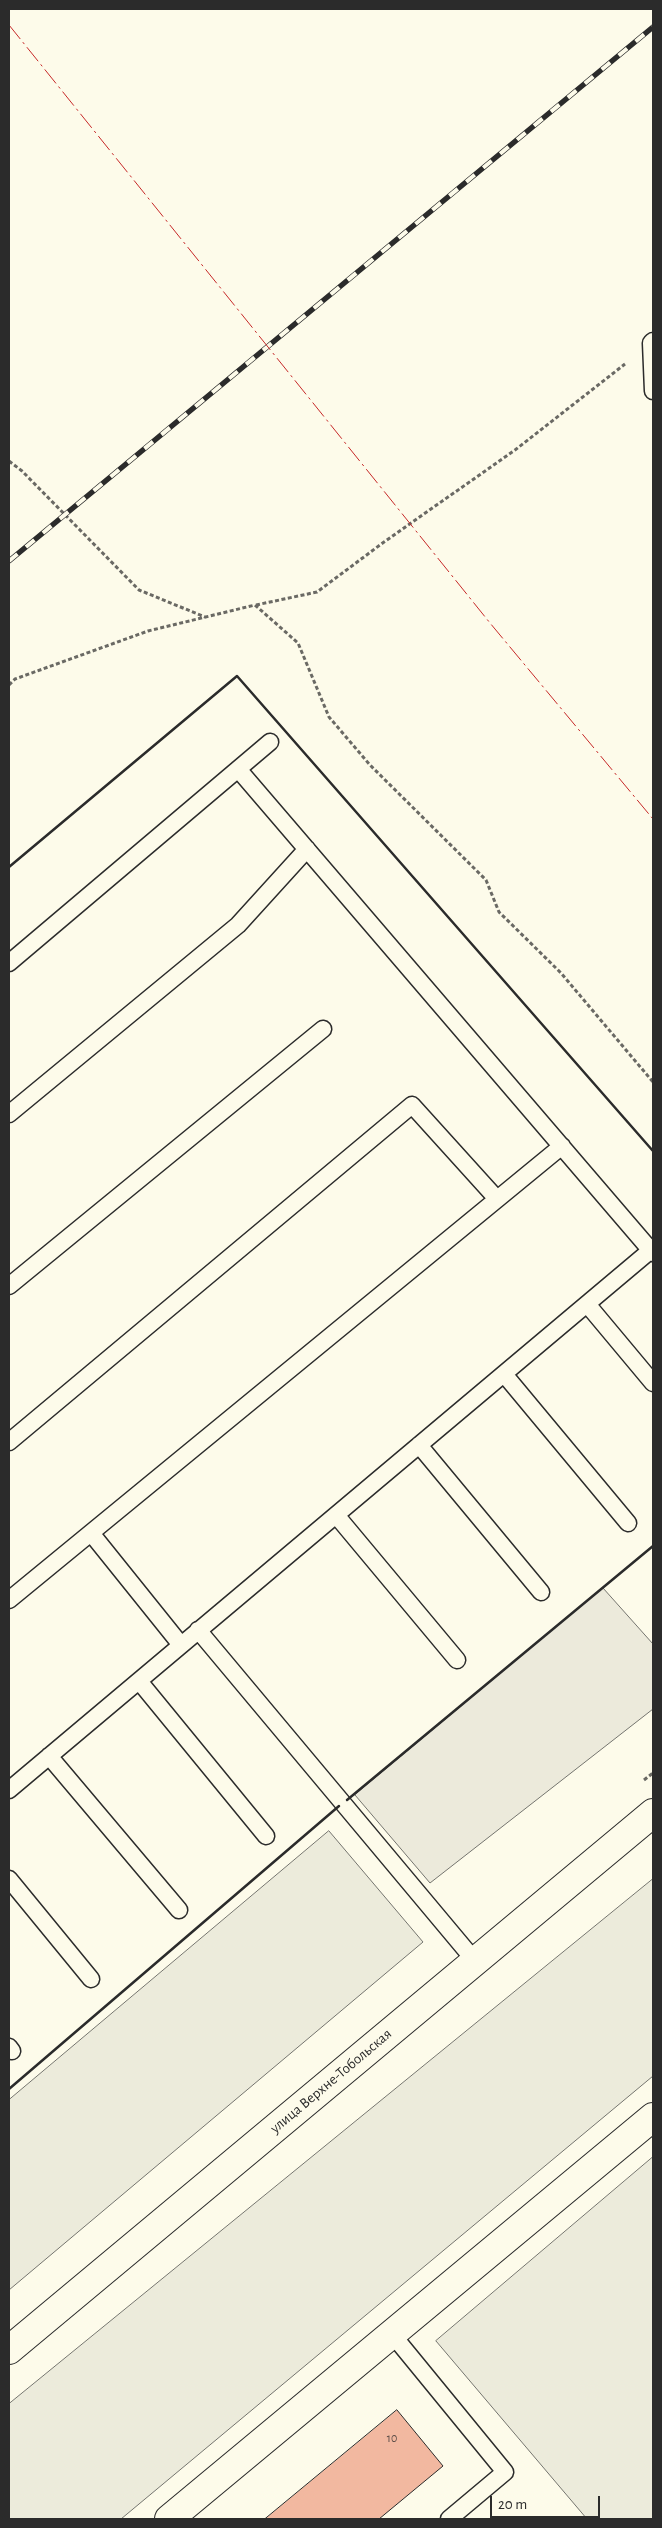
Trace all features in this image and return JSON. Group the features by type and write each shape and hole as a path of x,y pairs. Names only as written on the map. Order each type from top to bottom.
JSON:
{"street":[{"name":"улица Верхне-Тобольская","path":"9,2350 653,1813"},
{"path":"169,2519 653,2117"}],"lane":[{"path":"652,342 653,391"},
{"path":"9,963 270,742"},
{"path":"9,1790 587,1304 652,1252 238,769"},
{"path":"9,1114 238,925 307,849"},
{"path":"9,1286 323,1029"},
{"path":"9,1442 412,1105 497,1199"},
{"path":"9,1600 562,1146"},
{"path":"587,1304 653,1383"},
{"path":"504,1374 628,1523"},
{"path":"420,1445 541,1592"},
{"path":"336,1515 457,1660"},
{"path":"91,1532 181,1646"},
{"path":"198,1630 475,1961"},
{"path":"139,1681 266,1836"},
{"path":"49,1756 180,1910"},
{"path":"9,1879 91,1979"},
{"path":"392,2334 505,2472 449,2519"}],"path":[{"path":"9,685 15,679 148,631 317,592 384,542 515,450 652,342"},
{"path":"9,461 22,471 139,590 205,617"},
{"path":"255,605 298,643 329,718 370,765 486,880 499,912 561,973 653,1082"}],"shaded area":[{"path":"603,1588 653,1644 653,1709 430,1883 355,1795"},
{"path":"329,1831 423,1942 9,2290 9,2100"},
{"path":"653,1879 653,2076 121,2519 9,2519 9,2404"},
{"path":"653,2157 653,2519 587,2519 436,2341"}],"building":[{"path":"397,2410 443,2466 379,2519 265,2519"}],"railway":[{"path":"9,561 653,27"}],"wall":[{"path":"9,867 237,676 653,1151"},
{"path":"347,1800 653,1546"},
{"path":"9,2089 339,1806"}],"power":[{"path":"9,25 490,623 653,819"}]}
